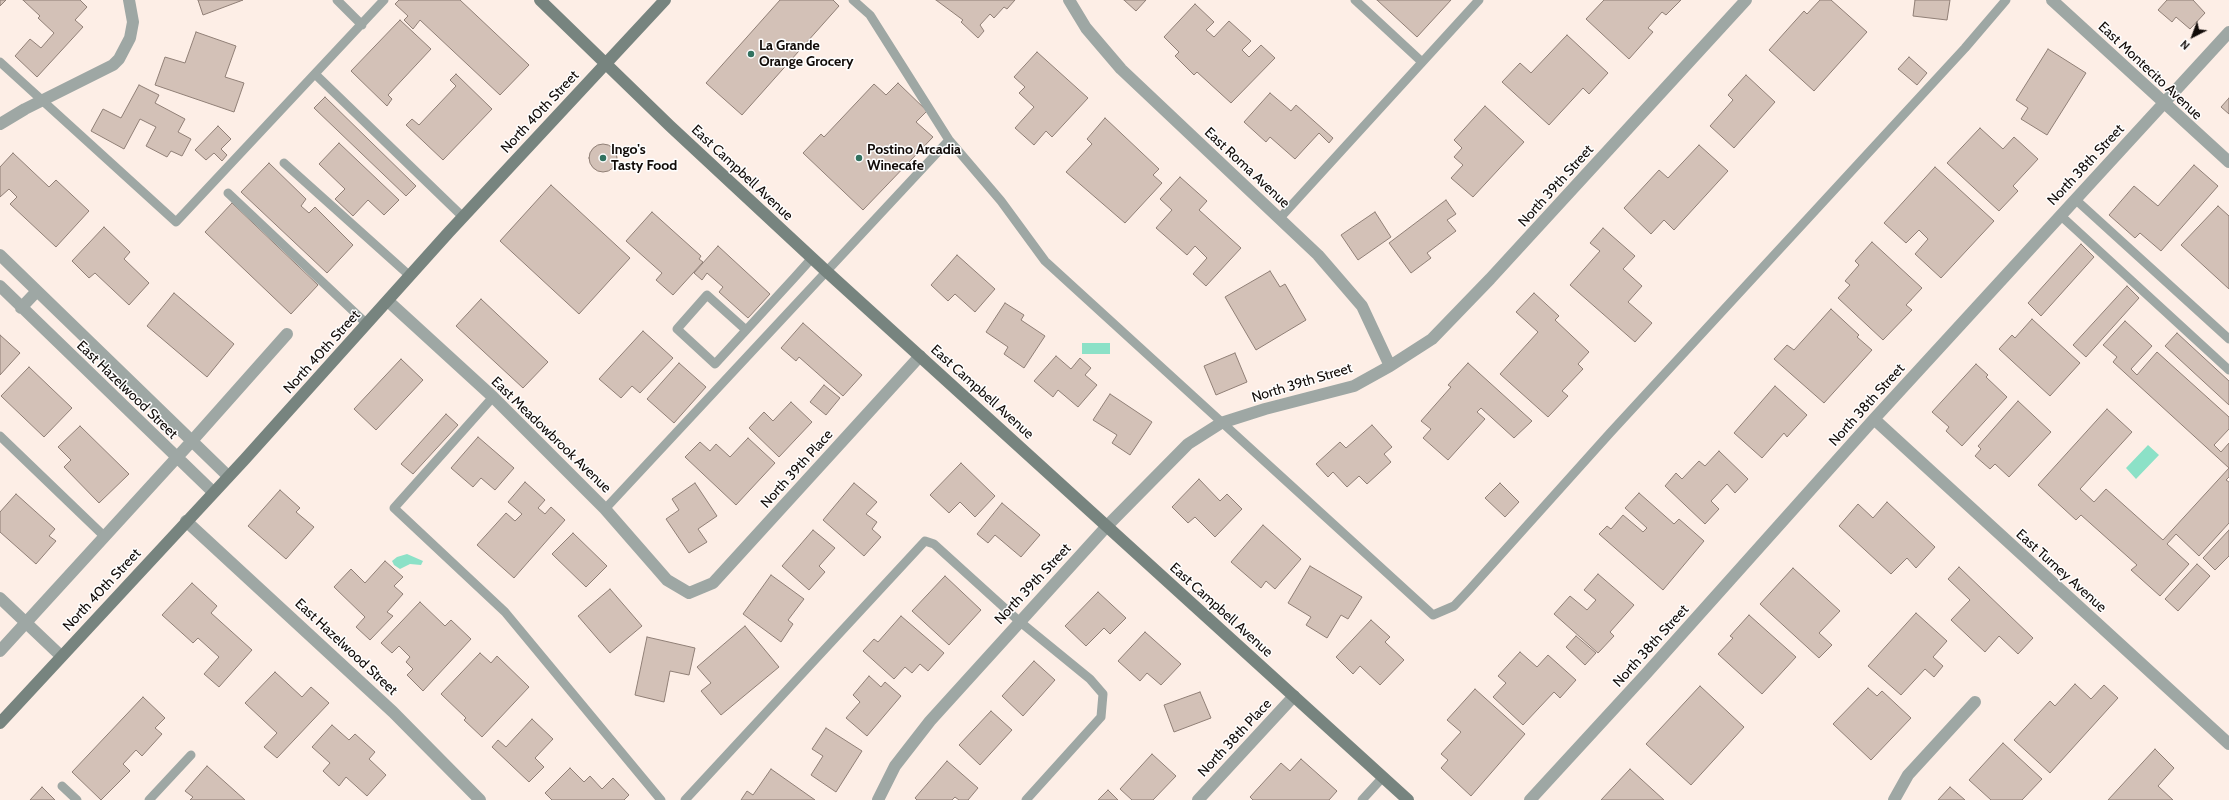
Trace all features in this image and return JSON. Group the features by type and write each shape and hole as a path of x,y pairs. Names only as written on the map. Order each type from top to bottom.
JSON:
{"street":[{"path":"0,124 43,100 101,73 119,60 130,38 133,22 129,0"},
{"name":"East Campbell Avenue","path":"540,0 605,65 826,271 1408,800"},
{"name":"North 40th Street","path":"0,723 228,476 463,217 665,0"},
{"name":"East Roma Avenue","path":"1069,0 1086,28 1121,69 1318,255 1362,306 1390,366"},
{"name":"North 39th Street","path":"878,800 895,766 930,721 1019,621 1107,526 1188,444 1221,424 1265,410 1354,386 1390,366 1432,339 1490,280 1746,0"},
{"name":"East Montecito Avenue","path":"2052,0 2229,162"},
{"name":"North 38th Street","path":"1530,800 1645,675 1874,419 2229,32"},
{"name":"East Hazelwood Street","path":"0,255 191,442 228,476"},
{"name":"East Hazelwood Street","path":"0,286 176,458 213,492"},
{"path":"21,308 37,291"},
{"name":"East Meadowbrook Avenue","path":"388,301 493,397 605,509 667,580 689,593"},
{"path":"0,651 191,442 287,334"},
{"name":"North 39th Place","path":"689,593 713,583 920,356"},
{"name":"East Turney Avenue","path":"1874,419 2229,744"},
{"name":"East Hazelwood Street","path":"186,521 394,712 480,800"},
{"path":"0,598 61,656"},
{"name":"North 38th Place","path":"1198,800 1294,696"},
{"path":"1894,800 1908,775 1975,702"}],"lane":[{"path":"337,0 362,24"},
{"path":"0,62 176,222 384,0"},
{"path":"853,0 870,14 949,140 1001,201 1045,261 1221,424 1371,557 1432,615 1454,606 1610,433 1965,48 2006,0"},
{"path":"1355,0 1422,62"},
{"path":"1279,219 1479,0"},
{"path":"315,74 463,217"},
{"path":"605,509 949,140"},
{"path":"284,163 410,276"},
{"path":"228,193 367,324"},
{"path":"2075,199 2229,339"},
{"path":"2060,215 2229,370"},
{"path":"746,330 707,295 677,329 715,364 812,258"},
{"path":"493,397 394,508 505,612 661,800"},
{"path":"0,436 104,536"},
{"path":"685,800 925,541 934,544 1019,621 1090,679 1103,694 1101,717 1026,800"},
{"path":"149,800 191,755"},
{"path":"1362,800 1383,777"},
{"path":"62,786 77,800"}],"shaded area":[{"path":"1082,343 1110,343 1110,354 1082,354"},
{"path":"2148,445 2159,455 2136,479 2126,468"},
{"path":"407,554 423,561 421,565 410,564 400,569 394,565 392,561 397,557"}],"building":[{"path":"0,0 6,0 0,6"},
{"path":"23,0 80,0 87,7 75,20 83,27 37,77 15,56 30,39 41,48 54,33 38,18 40,16"},
{"path":"198,0 243,0 203,15"},
{"path":"399,0 460,0 529,65 500,95 420,20 413,29 404,20 408,16 395,4"},
{"path":"780,0 833,0 839,6 742,115 706,83"},
{"path":"936,0 1015,0 1007,9 1004,7 994,18 990,14 980,25 984,31 978,38 961,22 963,20"},
{"path":"1124,0 1146,0 1136,11"},
{"path":"1377,0 1451,0 1417,37"},
{"path":"1604,0 1681,0 1666,15 1662,12 1648,28 1653,32 1629,59 1586,19"},
{"path":"1820,0 1831,0 1867,32 1814,91 1769,50 1804,11 1807,14"},
{"path":"1915,0 1950,0 1947,20 1913,16"},
{"path":"2167,0 2193,0 2205,13 2190,29 2176,17 2172,22 2158,10"},
{"path":"1195,4 1214,22 1206,30 1214,37 1229,21 1251,41 1242,50 1249,57 1261,45 1275,58 1231,103 1197,72 1194,75 1175,56 1179,52 1164,37"},
{"path":"400,20 431,49 388,95 392,99 387,106 351,71"},
{"path":"196,32 236,46 225,77 244,83 234,112 155,85 165,57 185,63"},
{"path":"1567,35 1608,73 1589,94 1583,88 1549,125 1502,82 1520,63 1531,73"},
{"path":"2048,49 2086,73 2047,135 2021,119 2028,108 2016,100"},
{"path":"1037,52 1088,98 1052,137 1046,131 1034,145 1015,128 1034,107 1019,93 1025,87 1014,77"},
{"path":"1909,57 1927,73 1917,85 1898,69"},
{"path":"456,74 492,109 443,160 406,125 412,119 419,125 456,86 450,80"},
{"path":"1746,75 1775,102 1734,148 1710,126 1733,100 1728,95"},
{"path":"898,83 927,111 916,122 933,137 863,210 803,153 821,134 824,137 874,84 886,95"},
{"path":"139,85 159,95 155,103 185,119 178,132 191,139 182,156 171,151 167,157 146,146 156,127 140,119 124,149 91,131 103,109 121,118"},
{"path":"1270,93 1291,111 1296,105 1333,138 1329,143 1319,133 1295,159 1270,137 1266,142 1244,122"},
{"path":"325,97 416,186 406,196 314,108"},
{"path":"2229,98 2229,114 2221,107"},
{"path":"1485,106 1524,142 1473,197 1451,178 1463,165 1454,157 1462,148 1454,140"},
{"path":"1105,118 1159,169 1153,175 1162,183 1125,223 1066,172 1092,144 1087,139"},
{"path":"218,126 231,139 221,149 227,155 222,161 214,153 206,160 195,150"},
{"path":"1980,128 2003,149 2014,137 2038,159 2013,186 2018,191 1999,211 1947,163"},
{"path":"339,143 399,200 384,215 368,200 353,216 335,199 345,189 319,164"},
{"name":"Ingo's Tasty Food","path":"603,144 613,148 617,158 613,168 603,172 593,168 589,158 593,148"},
{"path":"1699,145 1728,171 1674,230 1664,220 1651,234 1624,208 1659,170 1668,178"},
{"path":"13,153 49,187 56,180 89,211 56,247 10,204 17,197 9,189 0,197 0,167"},
{"path":"269,163 306,199 301,206 309,213 315,207 353,245 327,273 241,192"},
{"path":"2194,165 2218,186 2161,251 2140,233 2135,238 2109,215 2134,186 2158,206"},
{"path":"1935,167 1994,221 1941,278 1915,254 1928,239 1919,230 1906,243 1884,223"},
{"path":"1180,177 1207,201 1199,210 1241,248 1206,286 1193,274 1207,258 1195,246 1187,255 1156,228 1172,210 1160,199"},
{"path":"551,185 630,258 579,314 500,241"},
{"path":"1446,200 1456,214 1447,220 1456,231 1427,253 1431,258 1411,273 1389,243"},
{"path":"232,203 318,285 291,314 205,232"},
{"path":"2218,206 2229,216 2229,289 2181,245"},
{"path":"652,212 701,256 699,259 703,262 673,295 656,280 662,273 626,241"},
{"path":"1375,212 1391,237 1358,260 1341,235"},
{"path":"104,227 130,252 124,259 149,283 129,305 95,273 89,278 72,261"},
{"path":"1603,228 1635,256 1623,269 1642,286 1628,302 1652,323 1635,342 1570,285 1600,251 1590,243"},
{"path":"1872,242 1922,288 1906,305 1912,310 1883,340 1838,298 1850,285 1845,281 1859,265 1855,261"},
{"path":"2081,244 2094,257 2041,316 2028,303"},
{"path":"718,246 770,294 748,318 719,292 723,287 707,273 702,280 694,273"},
{"path":"957,255 995,289 975,312 955,294 948,301 931,285"},
{"path":"1270,271 1280,287 1285,284 1306,320 1256,350 1225,297"},
{"path":"2127,286 2139,298 2086,357 2073,345"},
{"path":"174,293 234,344 207,377 147,326"},
{"path":"1534,293 1559,316 1555,320 1589,352 1578,364 1583,369 1562,391 1568,396 1548,417 1500,374 1538,332 1516,312"},
{"path":"481,299 548,362 523,388 456,326"},
{"path":"1005,303 1024,315 1021,320 1045,336 1024,368 1004,354 1008,347 986,332"},
{"path":"1831,309 1859,335 1857,337 1872,350 1824,403 1774,359 1787,345 1794,350"},
{"path":"2032,319 2080,363 2050,396 1999,349 2012,335 2015,338"},
{"path":"2125,321 2152,346 2131,369 2137,375 2157,352 2229,417 2229,429 2214,445 2221,452 2229,443 2229,468 2113,362 2117,357 2103,345"},
{"path":"803,323 862,375 843,396 799,357 796,361 781,348"},
{"path":"643,331 673,358 640,393 632,386 621,398 599,379"},
{"path":"2177,333 2229,381 2229,405 2165,346"},
{"path":"0,335 20,353 0,375"},
{"path":"1235,353 1247,382 1216,395 1204,366"},
{"path":"1056,356 1071,369 1080,358 1091,368 1085,375 1097,385 1078,407 1058,390 1053,397 1034,381"},
{"path":"401,359 423,380 376,430 354,409"},
{"path":"679,363 706,387 674,423 647,399"},
{"path":"1468,363 1532,421 1514,438 1481,408 1477,412 1485,419 1448,460 1423,438 1431,429 1421,421 1451,387 1448,385"},
{"path":"1976,364 1988,375 1986,377 2007,397 1962,446 1946,431 1949,427 1932,412"},
{"path":"29,367 72,408 44,437 1,396"},
{"path":"824,385 840,398 826,415 810,402"},
{"path":"1775,386 1807,415 1787,437 1784,433 1762,458 1734,433"},
{"path":"1110,394 1152,422 1130,455 1112,443 1117,435 1093,420"},
{"path":"2018,401 2051,432 2009,477 1995,464 1990,469 1975,456 1981,449 1978,446"},
{"path":"791,402 812,422 779,457 749,428 764,412 773,421"},
{"path":"2107,409 2132,432 2080,489 2094,502 2106,489 2163,540 2229,468 2229,477 2226,480 2229,482 2229,523 2199,556 2176,534 2167,544 2189,564 2160,596 2131,570 2137,565 2081,515 2076,520 2038,485"},
{"path":"446,414 458,425 413,474 401,464"},
{"path":"1372,425 1392,447 1384,454 1391,462 1367,484 1359,476 1347,487 1333,472 1328,477 1316,464 1340,442 1346,448"},
{"path":"80,426 129,474 99,503 64,467 71,460 58,447"},
{"path":"478,437 514,468 495,490 481,478 473,487 451,468"},
{"path":"748,438 775,463 736,505 685,457 700,442 710,451 716,444 730,457"},
{"path":"1719,451 1748,479 1735,493 1727,484 1711,501 1719,509 1705,524 1665,486 1676,473 1682,479 1699,461 1705,466"},
{"path":"961,463 995,496 975,517 960,502 949,513 930,495"},
{"path":"1199,479 1220,501 1227,494 1242,509 1215,537 1195,517 1188,523 1172,507"},
{"path":"525,482 545,500 538,508 545,514 551,507 565,520 514,578 477,545 506,513 515,521 522,514 508,502"},
{"path":"695,483 717,516 698,529 707,542 689,553 666,519 679,510 672,499"},
{"path":"854,483 877,502 866,514 877,522 872,529 881,537 864,556 823,520"},
{"path":"1500,483 1519,502 1505,517 1485,498"},
{"path":"280,490 300,508 296,512 314,527 286,559 248,526"},
{"path":"1639,493 1674,524 1679,519 1704,541 1663,590 1599,534 1607,526 1611,529 1623,515 1643,532 1647,528 1625,508"},
{"path":"16,494 55,529 49,536 56,541 36,564 0,532 0,512"},
{"path":"1887,502 1935,547 1916,568 1907,558 1891,574 1839,526 1858,504 1873,518"},
{"path":"1002,503 1040,535 1021,557 995,535 988,543 977,534"},
{"path":"1263,525 1301,559 1275,589 1266,581 1261,588 1231,562"},
{"path":"813,530 835,548 819,566 825,572 809,590 782,566"},
{"path":"2229,530 2229,556 2215,570 2203,558"},
{"path":"573,533 607,566 586,587 552,554"},
{"path":"385,561 403,577 394,586 403,594 387,612 393,616 370,640 356,627 365,617 334,587 351,569 365,583"},
{"path":"2197,564 2210,576 2178,611 2165,599"},
{"path":"1310,566 1362,597 1348,619 1341,615 1327,638 1306,625 1311,617 1288,603"},
{"path":"1959,567 2033,638 2018,654 1999,636 1985,652 1951,620 1970,600 1948,579"},
{"path":"1793,568 1840,611 1819,633 1832,645 1819,658 1760,604"},
{"path":"1598,574 1634,605 1610,632 1614,636 1598,653 1554,614 1570,596 1587,610 1596,600 1584,590"},
{"path":"771,575 804,599 788,620 793,624 781,642 743,614"},
{"path":"945,576 981,610 949,645 912,611"},
{"path":"192,583 217,606 211,613 252,650 219,687 204,674 219,657 198,638 193,643 162,615"},
{"path":"610,589 642,626 610,653 578,616"},
{"path":"1098,592 1126,618 1110,634 1104,628 1086,646 1065,626"},
{"path":"420,602 445,626 451,620 471,639 423,691 407,675 413,669 406,662 410,657 399,646 392,653 381,643"},
{"path":"1916,613 1947,641 1933,657 1943,666 1934,677 1925,669 1901,695 1868,666"},
{"path":"1749,615 1796,657 1762,694 1718,654 1733,638 1730,636"},
{"path":"901,616 944,653 928,671 920,664 912,673 905,667 894,679 863,651 874,639 878,642"},
{"path":"1371,620 1390,637 1385,642 1404,660 1380,685 1360,666 1353,674 1336,657"},
{"path":"745,626 779,667 721,715 701,691 711,683 697,667"},
{"path":"1145,632 1181,664 1161,685 1147,673 1140,681 1118,661"},
{"path":"1576,636 1596,653 1585,665 1566,647"},
{"path":"647,637 695,648 689,675 670,671 664,702 635,695"},
{"path":"1520,652 1537,667 1548,655 1576,680 1560,698 1554,692 1523,725 1493,697 1506,683 1498,676"},
{"path":"480,653 491,663 497,656 529,687 482,737 464,720 466,718 441,694"},
{"path":"1034,661 1055,680 1023,716 1002,696"},
{"path":"275,672 302,697 311,687 329,703 277,758 264,747 277,733 245,703"},
{"path":"869,676 881,687 885,682 901,696 867,736 846,718 860,702 853,695"},
{"path":"2075,684 2091,699 2104,685 2118,698 2050,773 2014,740 2050,701 2055,706"},
{"path":"1700,686 1744,727 1691,785 1646,744"},
{"path":"1868,688 1877,696 1882,691 1911,718 1871,760 1833,724"},
{"path":"1475,689 1525,734 1471,796 1441,768 1448,760 1441,754 1461,732 1447,720"},
{"path":"1200,692 1211,718 1174,732 1164,705"},
{"path":"143,697 165,718 155,728 162,734 142,756 136,750 123,764 130,771 101,800 72,772"},
{"path":"991,711 1012,730 980,765 959,745"},
{"path":"532,719 553,739 535,758 544,767 529,782 492,747 498,740 506,747"},
{"path":"332,725 349,740 355,734 375,752 369,759 386,775 367,796 346,777 339,786 323,771 330,763 312,747"},
{"path":"826,728 862,751 836,792 811,775 823,756 812,749"},
{"path":"2003,743 2042,779 2022,800 1991,800 1969,780"},
{"path":"2155,749 2174,768 2158,786 2173,800 2108,800"},
{"path":"1152,754 1176,776 1153,800 1132,800 1120,789"},
{"path":"1301,759 1337,791 1329,800 1253,800 1250,797 1281,763 1290,771"},
{"path":"947,761 978,788 968,800 959,800 955,797 952,800 917,800 915,798"},
{"path":"207,766 245,800 190,800 193,797 185,791"},
{"path":"570,768 584,782 590,776 602,789 613,778 629,795 624,800 552,800 545,793"},
{"path":"771,769 815,800 741,800 747,791 753,795"},
{"path":"1630,769 1664,800 1601,800"},
{"path":"42,787 55,800 30,800"},
{"path":"1950,787 1965,800 1938,800"},
{"path":"1108,790 1118,800 1098,800"}],"place":[{"name":"La Grande Orange Grocery","path":"751,54"},
{"name":"Ingo's Tasty Food","path":"603,158"},
{"name":"Postino Arcadia Winecafe","path":"859,158"}]}
